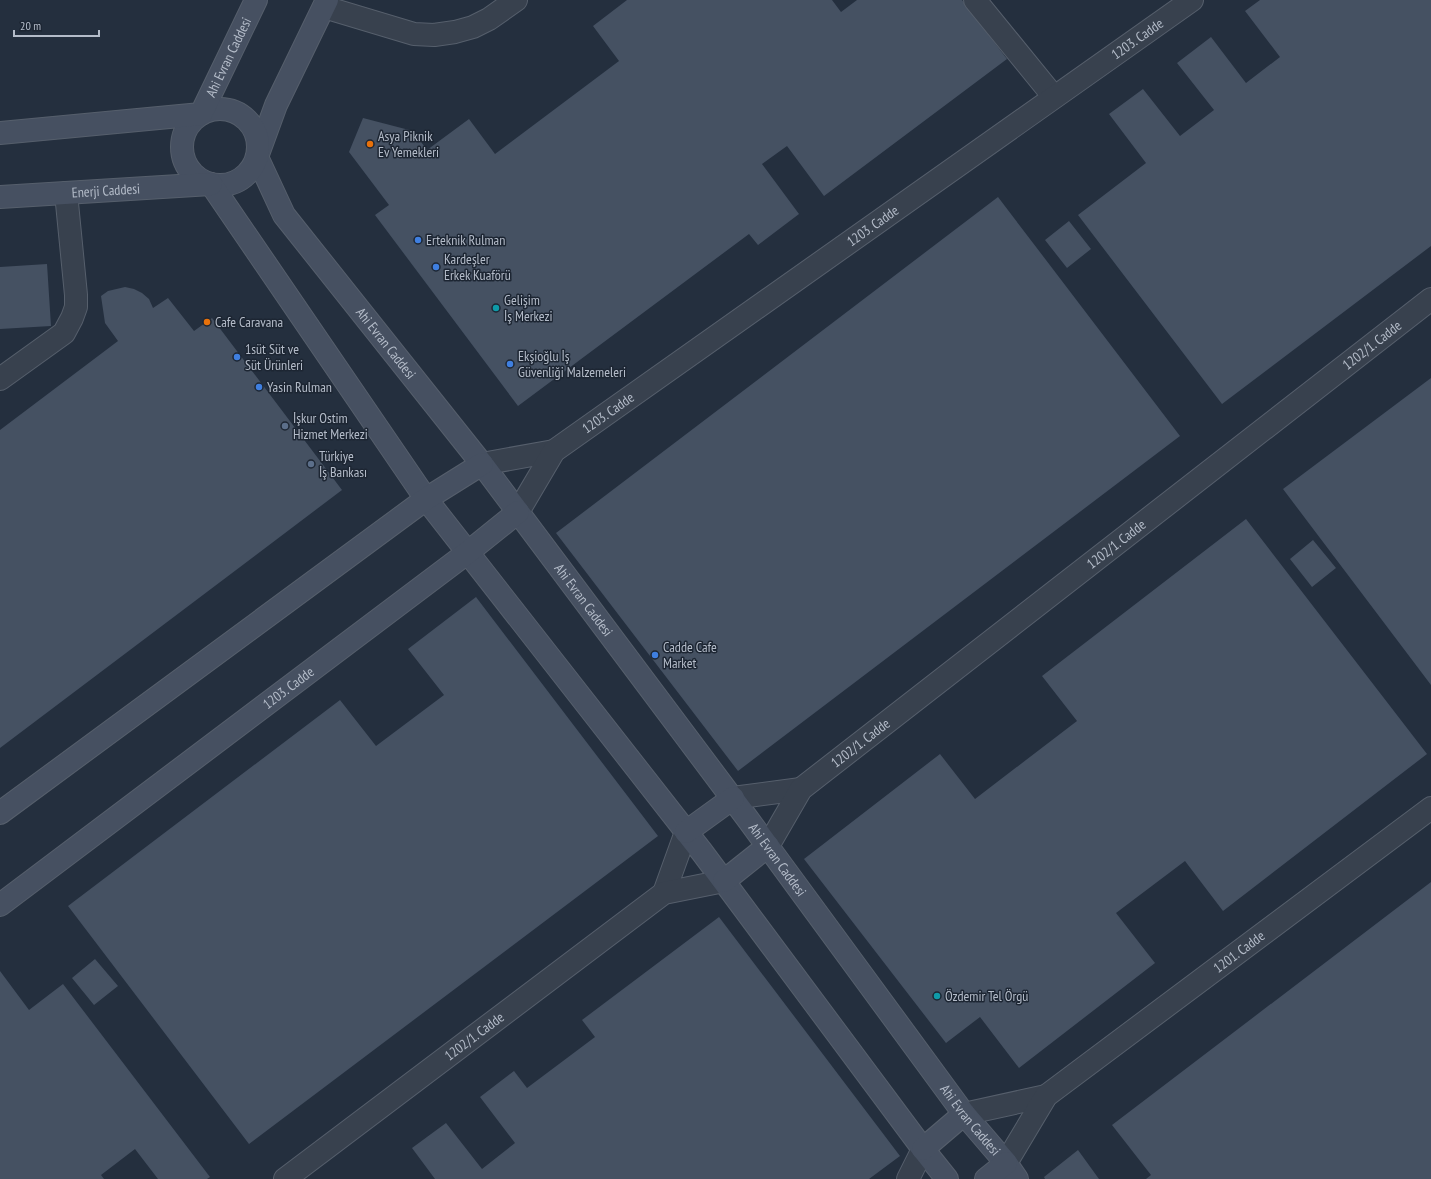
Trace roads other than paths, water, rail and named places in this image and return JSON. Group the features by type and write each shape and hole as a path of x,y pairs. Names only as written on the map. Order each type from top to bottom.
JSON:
{"main road":[{"name":"Ahi Evran Caddesi","path":"201,114 256,0"},
{"path":"201,114 191,122 185,134 182,146 184,159 190,169 199,178 211,184 222,185 234,182 244,176 252,168 276,105 326,3"},
{"path":"0,133 201,114 213,110 226,110 238,114 248,121 255,132 258,144 257,157"},
{"name":"Ahi Evran Caddesi","path":"257,157 284,215 482,464 733,798 964,1114 1012,1171"},
{"path":"211,184 426,500 724,881 923,1149 947,1179"},
{"name":"Enerji Caddesi","path":"0,197 211,184"},
{"name":"1203. Cadde","path":"0,813 426,500 482,464"},
{"name":"1203. Cadde","path":"0,905 467,553 518,512"},
{"path":"686,832 733,798"},
{"name":"1202/1. Cadde","path":"724,881 768,846"},
{"name":"1201. Cadde","path":"923,1149 964,1114"},
{"name":"1201. Cadde","path":"986,1179 1012,1171"}],"street":[{"path":"326,3 414,34 434,35 455,32 473,27 489,19 516,0"},
{"path":"975,0 1054,97"},
{"name":"1203. Cadde","path":"518,512 554,451 1192,0"},
{"path":"0,379 64,333 76,307 66,193"},
{"name":"1202/1. Cadde","path":"768,846 801,789 1431,299"},
{"name":"1203. Cadde","path":"482,464 554,451"},
{"path":"733,798 801,789"},
{"name":"1201. Cadde","path":"964,1114 1046,1096 1431,808"},
{"path":"664,893 686,832"},
{"name":"1202/1. Cadde","path":"285,1179 664,893 724,881"},
{"name":"1201. Cadde","path":"1012,1171 1046,1096"},
{"name":"1201. Cadde","path":"908,1179 923,1149"}],"place":[{"name":"Asya Piknik Ev Yemekleri","path":"370,144"},
{"name":"Erteknik Rulman","path":"418,240"},
{"name":"Kardeşler Erkek Kuaförü","path":"436,267"},
{"name":"Gelişim İş Merkezi","path":"496,308"},
{"name":"Cafe Caravana","path":"207,322"},
{"name":"1süt Süt ve Süt Ürünleri","path":"237,357"},
{"name":"Ekşioğlu İş Güvenliği Malzemeleri","path":"510,364"},
{"name":"Yasin Rulman","path":"259,387"},
{"name":"İşkur Ostim Hizmet Merkezi","path":"285,426"},
{"name":"Türkiye İş Bankası","path":"311,464"},
{"name":"Cadde Cafe Market","path":"655,655"},
{"name":"Özdemir Tel Örgü","path":"937,996"}]}
